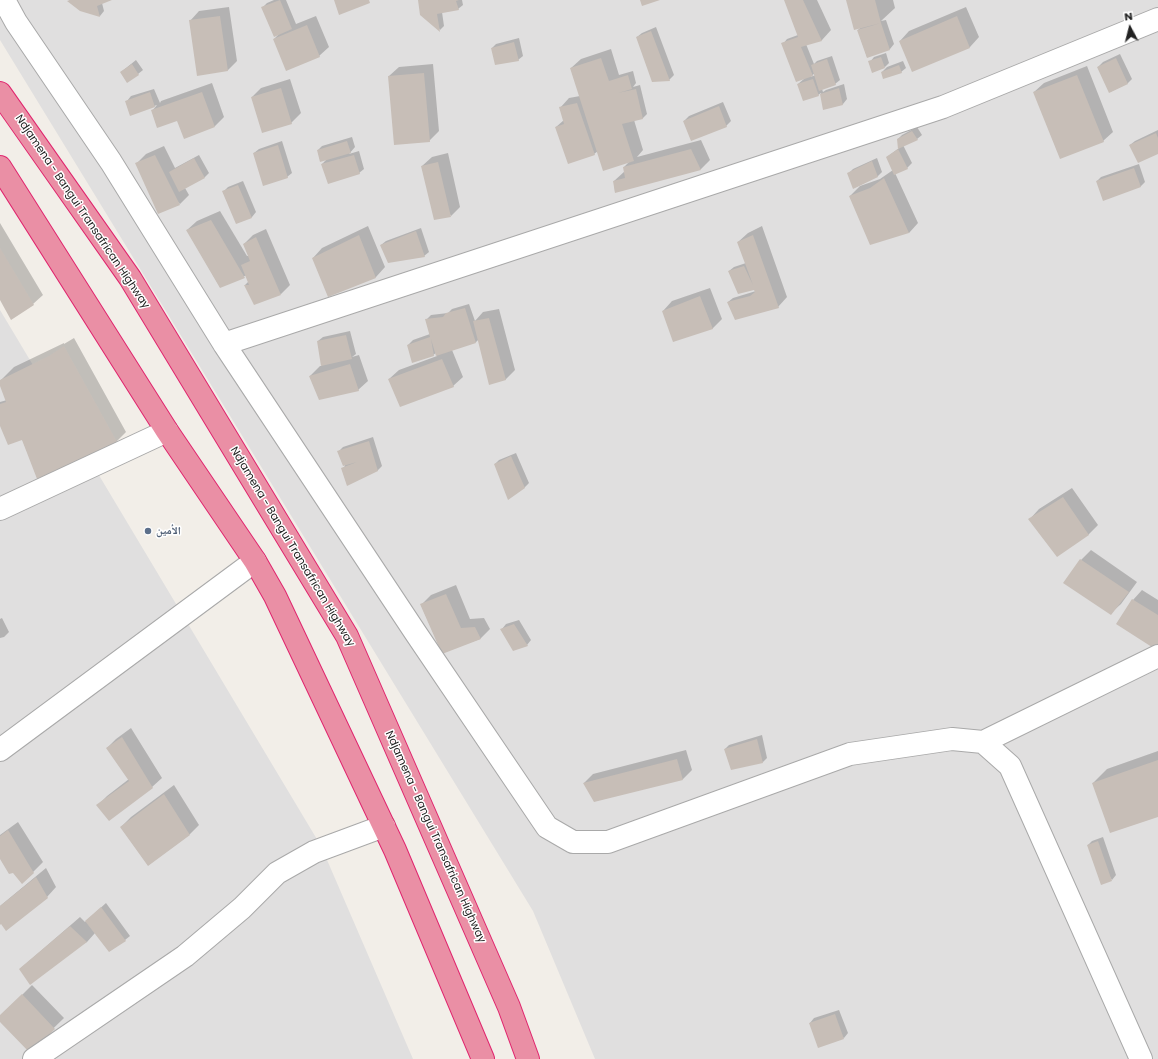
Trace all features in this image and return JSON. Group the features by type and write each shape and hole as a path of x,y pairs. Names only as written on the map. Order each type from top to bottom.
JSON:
{"highway":[{"name":"Ndjamena - Bangui Transafrican Highway","path":"0,93 130,278 347,636 509,1007 528,1059"},
{"path":"3,177 167,430 255,561 278,603 384,826 483,1059"}],"street":[{"path":"4,0 16,22 111,162 224,344 415,632 547,827 573,842 608,842 850,754 952,739 983,742 1158,656"},
{"path":"224,344 943,107 1158,19"},
{"path":"0,509 167,430"},
{"path":"0,750 255,561"},
{"path":"983,742 1010,766 1141,1059"},
{"path":"34,1059 185,956 242,908 278,873 314,852 384,826"}],"shaded area":[{"path":"0,0 1158,0 1158,1059 595,1059 533,911 0,40"},
{"path":"0,310 321,846 413,1059 0,1059"}],"building":[{"path":"112,0 97,6 100,17 80,11 67,1"},
{"path":"280,0 292,29 274,37 261,7"},
{"path":"334,0 369,0 370,3 339,15"},
{"path":"418,0 459,0 456,1 459,10 437,14 440,32 420,15"},
{"path":"640,0 660,0 642,6"},
{"path":"784,0 803,0 822,41 801,47 813,76 796,82 781,43 798,37"},
{"path":"846,0 875,0 881,23 854,30"},
{"path":"220,16 228,71 197,76 189,20"},
{"path":"957,16 970,48 912,72 899,41"},
{"path":"881,23 890,50 867,58 857,30"},
{"path":"307,25 320,57 286,71 273,39"},
{"path":"651,31 670,81 652,82 636,37"},
{"path":"514,42 519,61 495,65 491,48"},
{"path":"881,57 885,68 872,73 868,61"},
{"path":"601,58 609,81 628,75 632,89 618,93 636,89 643,119 622,124 634,161 603,171 570,68"},
{"path":"1116,58 1128,84 1109,93 1097,67"},
{"path":"827,59 836,85 819,91 811,65"},
{"path":"132,64 139,75 127,83 120,72"},
{"path":"899,65 902,73 883,79 881,72"},
{"path":"424,73 430,142 394,145 388,76"},
{"path":"1077,75 1104,142 1060,159 1033,92"},
{"path":"813,79 819,96 803,101 797,84"},
{"path":"281,88 292,124 262,133 251,97"},
{"path":"839,88 843,105 823,110 820,94"},
{"path":"150,92 155,107 130,116 125,101"},
{"path":"202,92 215,127 184,139 177,121 157,128 151,110"},
{"path":"577,103 595,155 568,164 555,127 564,124 559,107"},
{"path":"719,106 727,127 691,141 683,121"},
{"path":"912,131 918,140 898,149 897,139"},
{"path":"1156,133 1158,138 1158,154 1138,163 1129,145"},
{"path":"347,141 351,153 320,162 317,150"},
{"path":"278,145 288,178 263,186 253,153"},
{"path":"691,149 701,170 615,193 613,181 625,178 623,167"},
{"path":"898,149 908,169 894,175 886,157"},
{"path":"155,155 180,205 158,214 135,163"},
{"path":"354,155 360,174 328,184 321,164"},
{"path":"194,158 205,178 179,192 169,172"},
{"path":"872,161 878,177 853,189 847,173"},
{"path":"438,162 451,217 434,220 421,166"},
{"path":"1134,168 1141,187 1103,201 1096,181"},
{"path":"884,178 909,233 870,245 849,196 870,188"},
{"path":"238,185 252,218 236,224 222,191"},
{"path":"211,220 245,278 220,288 186,230"},
{"path":"416,231 425,257 388,263 380,245"},
{"path":"359,235 376,278 328,297 312,258"},
{"path":"753,235 779,308 735,320 727,302 750,296 755,292 754,290 738,294 728,271 744,266 753,285 737,242"},
{"path":"256,237 281,295 254,305 244,285 249,285 241,265 250,261 243,244"},
{"path":"0,248 34,305 11,320 0,300"},
{"path":"700,296 713,329 673,342 662,311"},
{"path":"465,308 476,343 436,356 431,339 434,356 412,363 407,345 430,337 425,319 443,317 446,313"},
{"path":"489,318 506,380 489,385 473,321"},
{"path":"346,335 352,359 321,366 317,341"},
{"path":"64,346 117,442 39,484 22,440 8,445 0,426 0,404 6,402 0,386 0,380 49,356"},
{"path":"442,359 454,387 400,407 388,379"},
{"path":"350,364 359,391 319,400 309,376"},
{"path":"369,441 378,471 347,486 341,468 357,462 343,466 337,451"},
{"path":"511,456 525,488 508,500 494,464"},
{"path":"1063,497 1089,535 1057,557 1028,519"},
{"path":"1080,559 1129,592 1111,615 1063,583"},
{"path":"446,594 461,628 475,627 481,639 442,654 420,604"},
{"path":"1132,599 1158,615 1158,645 1155,649 1116,624"},
{"path":"514,624 528,646 513,651 500,629"},
{"path":"122,737 153,788 109,821 96,805 129,781 106,748"},
{"path":"757,739 763,763 731,770 724,749"},
{"path":"677,759 683,780 594,802 583,783"},
{"path":"1158,760 1158,817 1110,833 1092,783"},
{"path":"164,794 190,835 148,866 120,827"},
{"path":"8,830 34,873 22,884 13,873 9,874 0,859 0,836"},
{"path":"1098,841 1112,881 1101,885 1087,845"},
{"path":"36,877 48,898 6,931 1,924 0,925 0,906"},
{"path":"101,907 126,941 109,952 85,921"},
{"path":"70,926 87,942 30,985 19,969"},
{"path":"22,994 55,1029 30,1053 0,1022 0,1015"},
{"path":"835,1014 844,1039 818,1048 809,1023"}],"place":[{"name":"الأمين","path":"148,531"}]}
